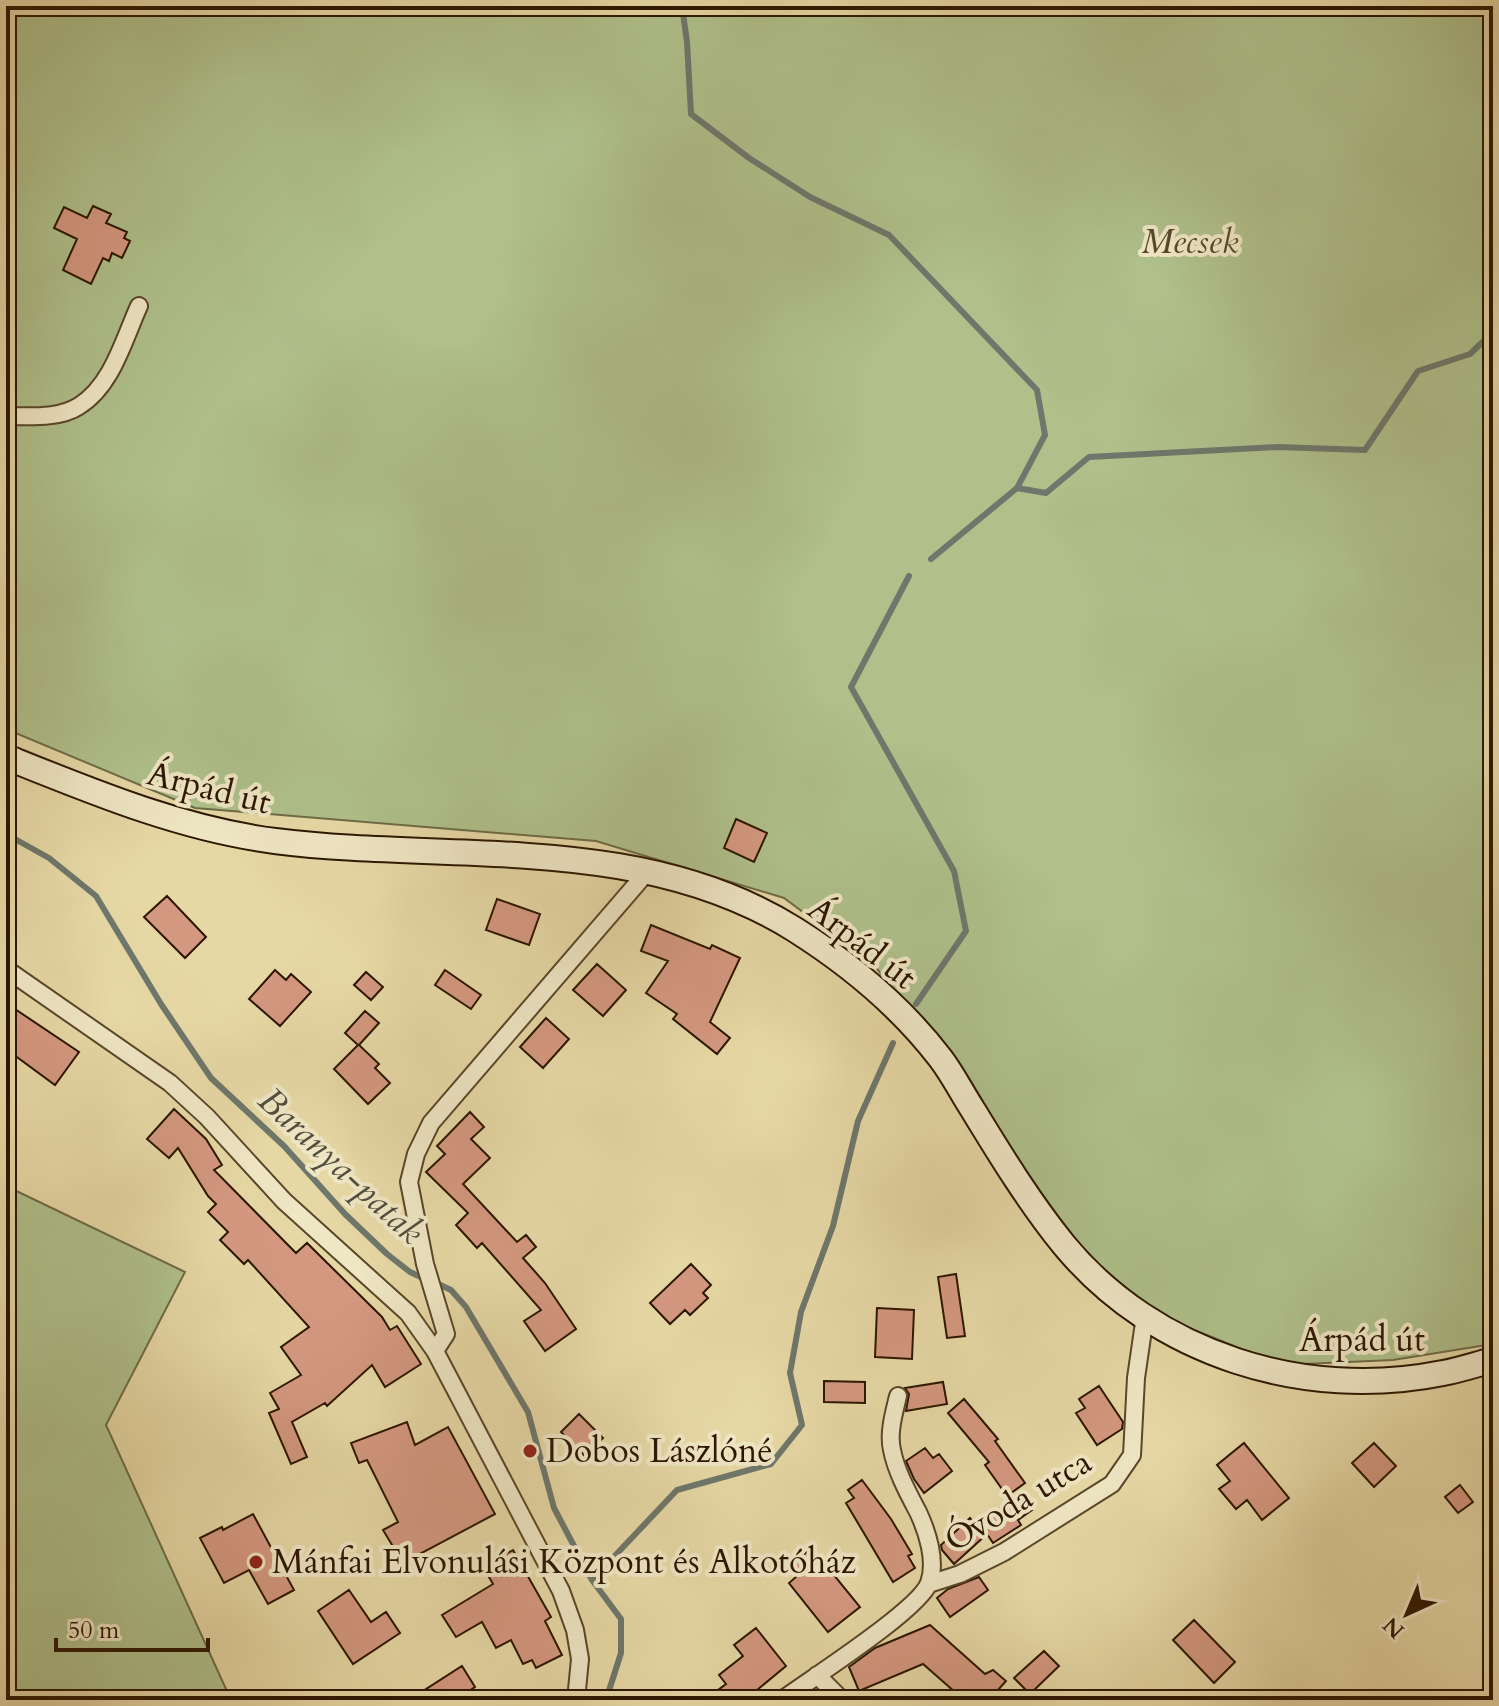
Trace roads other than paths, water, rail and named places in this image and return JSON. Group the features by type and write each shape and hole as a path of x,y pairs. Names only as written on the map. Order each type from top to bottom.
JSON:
{"main road":[{"name":"Árpád út","path":"6,757 160,815 218,831 274,841 377,850 522,854 592,861 647,872 716,892 789,926 828,951 917,1030 943,1061 1014,1174 1066,1246 1109,1290 1145,1316 1202,1350 1275,1373 1334,1380 1400,1379 1444,1373 1493,1360"}],"street":[{"path":"6,416 43,416 79,407 106,381 139,306"},
{"path":"435,1351 446,1334 425,1264 411,1196 409,1182 416,1154 431,1123 647,872"},
{"path":"6,969 170,1083 207,1117 284,1201 408,1313 435,1351 561,1591 575,1630 580,1659 576,1700"},
{"name":"Óvoda utca","path":"782,1700 860,1646 916,1600 929,1584 960,1574 1004,1552 1112,1484 1132,1455 1136,1378 1145,1316"},
{"name":"Óvoda utca","path":"898,1396 891,1430 891,1449 924,1525 930,1548 929,1584"},
{"path":"817,1675 842,1700"}],"waterway":[{"path":"682,6 691,114 749,158 810,197 889,235 1037,390 1045,435 1017,488 931,559"},
{"path":"1017,488 1046,493 1089,457 1278,447 1365,450 1418,371 1470,354 1493,332"},
{"path":"909,576 851,687 954,871 966,931 916,1004"},
{"name":"Baranya-patak","path":"6,834 49,858 96,896 161,1004 211,1078 284,1146 345,1214 387,1254 425,1279"},
{"path":"592,1580 677,1490 771,1464 802,1425 790,1373 801,1312 833,1226 858,1121 893,1043"},
{"name":"Baranya-patak","path":"436,1283 451,1290 466,1307 528,1412 554,1508 592,1580 621,1619 621,1653 606,1700"}],"place":[{"name":"Dobos Lászlóné","path":"530,1451"},
{"name":"Mánfai Elvonulási Központ és Alkotóház","path":"256,1562"}],"park label":[{"name":"Mecsek","path":"1190,242"}]}
